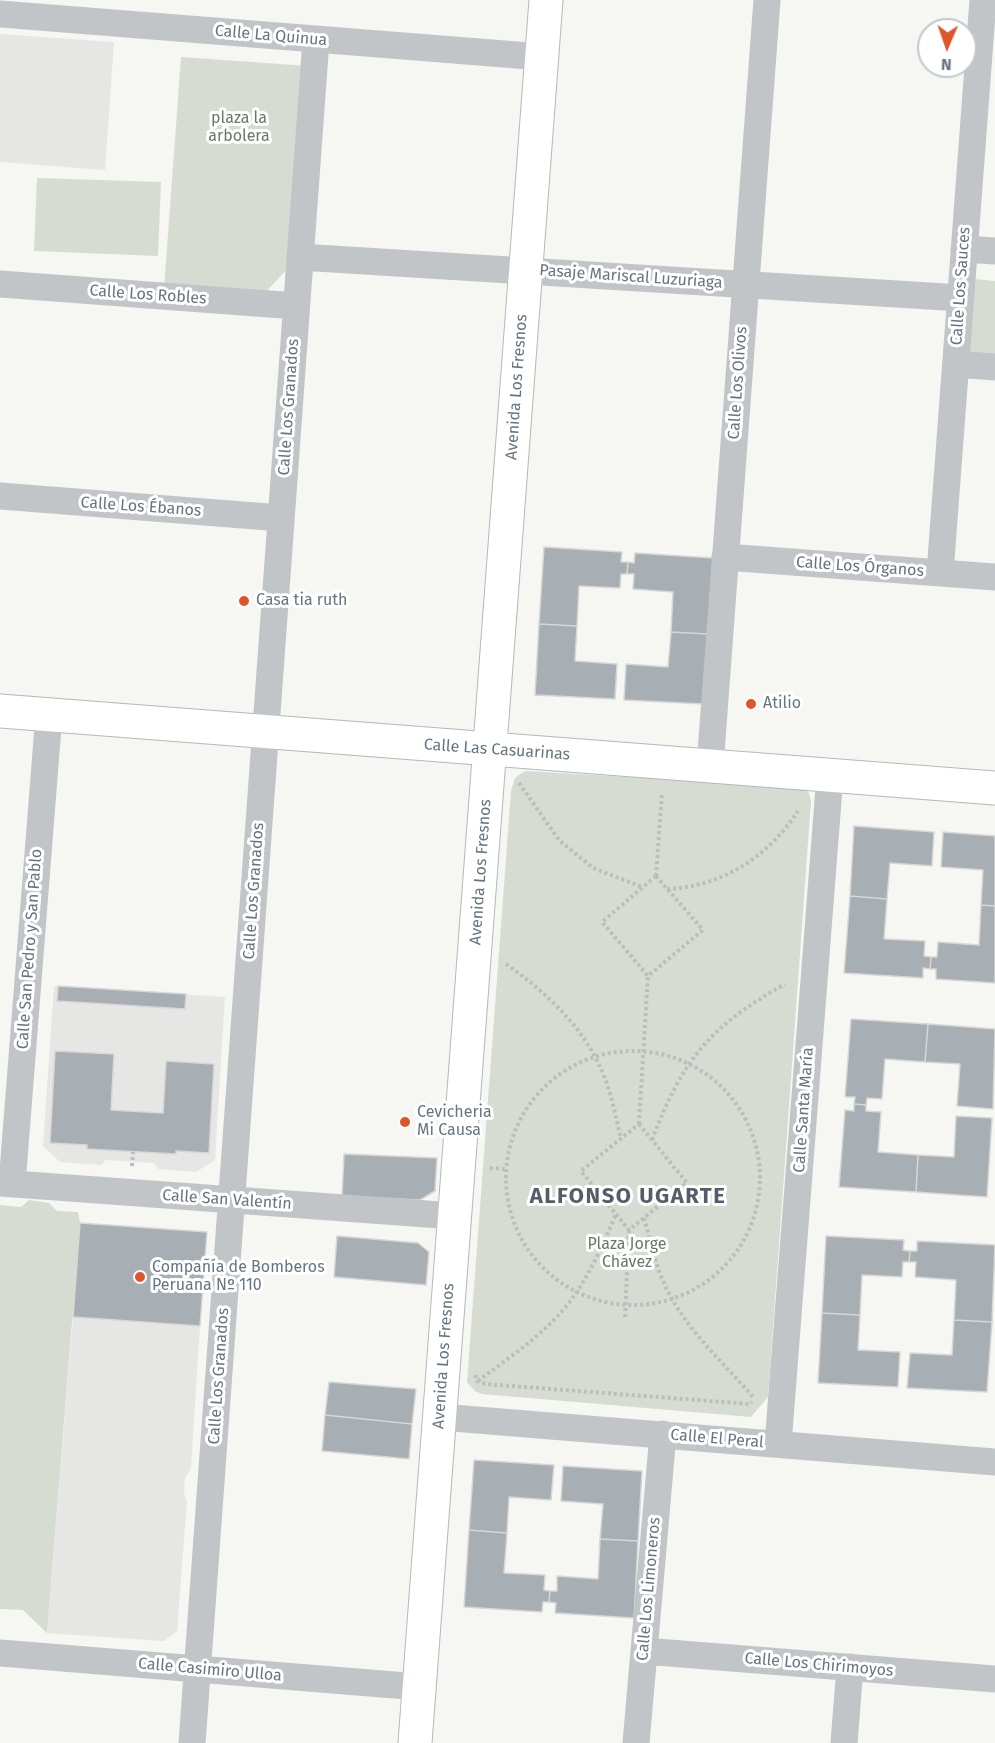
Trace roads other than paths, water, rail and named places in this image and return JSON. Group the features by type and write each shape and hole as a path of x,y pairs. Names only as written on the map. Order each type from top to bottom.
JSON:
{"street":[{"name":"Avenida Los Fresnos","path":"415,1743 454,1216 491,951 490,749 546,0"},
{"name":"Calle Los Olivos","path":"710,766 767,0"},
{"name":"Calle Los Sauces","path":"940,573 964,249 986,91 983,0"},
{"name":"Calle La Quinua","path":"0,14 542,57"},
{"name":"Calle Los Granados","path":"192,1743 316,40"},
{"path":"964,249 995,251"},
{"name":"Pasaje Mariscal Luzuriaga","path":"300,257 961,298"},
{"name":"Calle Los Robles","path":"0,284 296,306"},
{"path":"956,364 995,367"},
{"name":"Calle Los Ébanos","path":"0,496 281,518"},
{"name":"Calle Los Órganos","path":"725,557 995,577"},
{"name":"Calle Las Casuarinas","path":"0,711 995,788"},
{"name":"Calle San Pedro y San Pablo","path":"6,1183 49,714"},
{"name":"Calle Santa María","path":"778,1444 830,775"},
{"name":"Calle San Valentín","path":"6,1183 454,1216"},
{"name":"Calle El Peral","path":"440,1417 995,1462"},
{"name":"Calle Los Limoneros","path":"636,1743 663,1434"},
{"name":"Calle Los Chirimoyos","path":"644,1651 995,1679"},
{"name":"Calle Casimiro Ulloa","path":"0,1653 419,1687"},
{"path":"844,1743 850,1667"}],"place":[{"name":"Casa tia ruth","path":"244,601"},
{"name":"Atilio","path":"751,704"},
{"name":"Cevicheria Mi Causa","path":"405,1122"},
{"name":"Compañía de Bomberos Peruana Nº 110","path":"140,1277"}],"district":[{"name":"ALFONSO UGARTE","path":"628,1197"}],"park label":[{"name":"plaza la arbolera","path":"239,128"},
{"name":"Plaza Jorge Chávez","path":"627,1254"}]}
